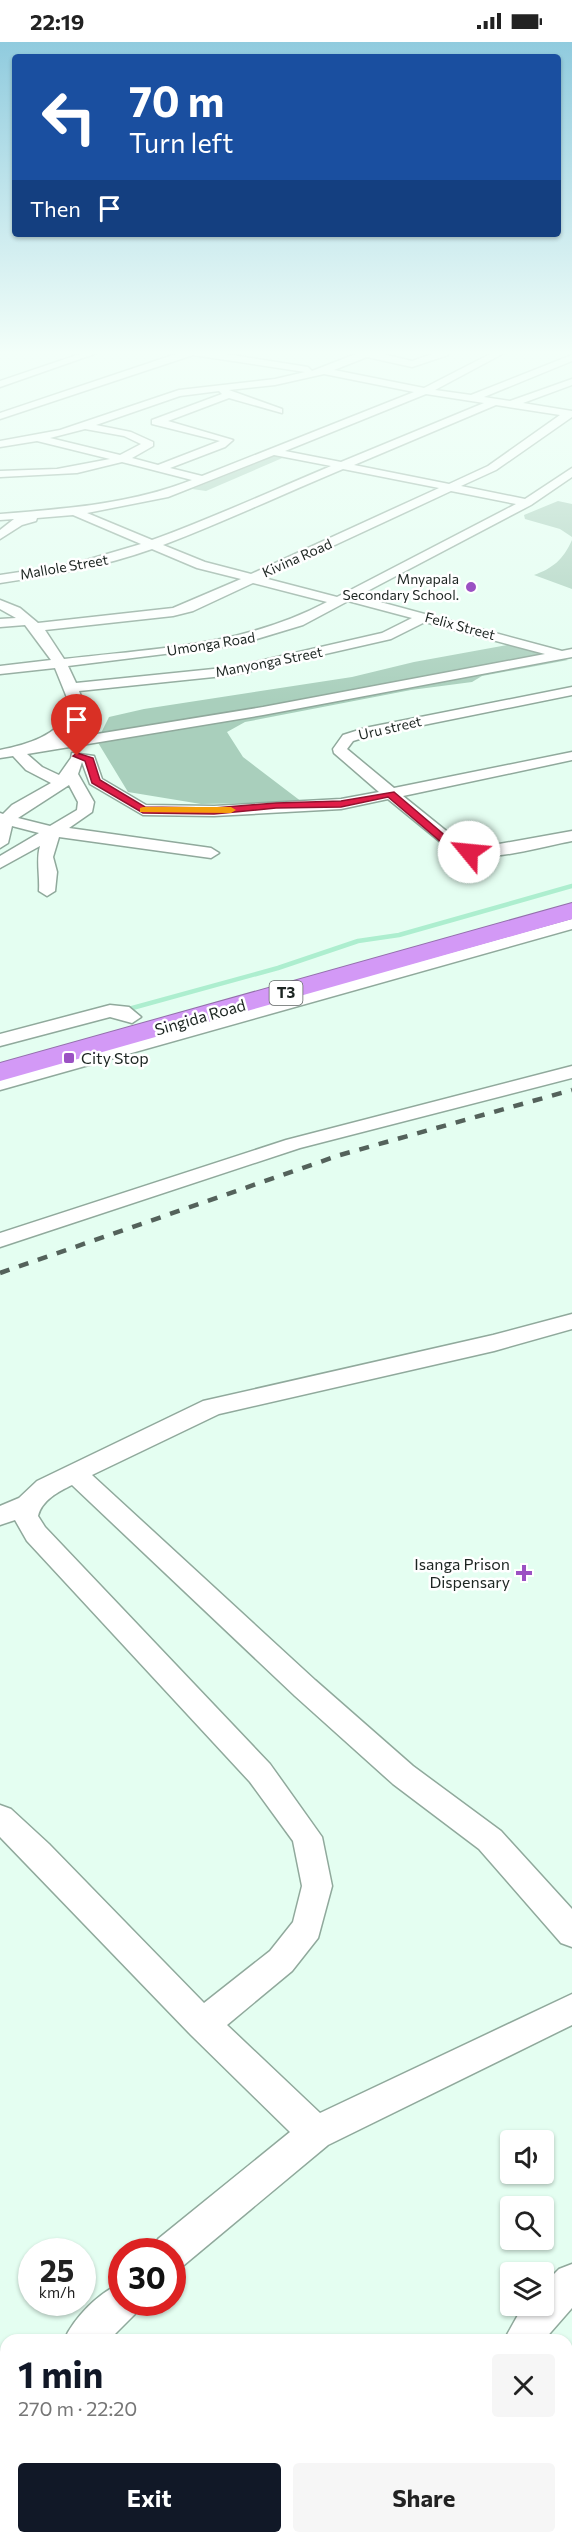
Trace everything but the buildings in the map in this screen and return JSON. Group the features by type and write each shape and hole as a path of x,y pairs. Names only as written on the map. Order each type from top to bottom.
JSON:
{"highway":[{"name":"Singida Road","path":"0,1055 405,944 572,895"},
{"name":"Singida Road","path":"0,1072 572,911"}],"street":[{"path":"0,474 60,473 77,469"},
{"path":"156,469 206,480"},
{"path":"0,535 21,521 77,513 164,495 234,469"},
{"name":"Mallole Street","path":"0,579 98,563 227,517 264,498 334,469"},
{"path":"361,469 527,504"},
{"name":"Kivina Road","path":"0,623 32,624 172,612 250,580 490,469"},
{"name":"Umonga Road","path":"0,669 60,664 246,640 298,622 527,504 572,471"},
{"path":"546,492 563,496"},
{"path":"0,517 77,513"},
{"name":"Felix Street","path":"77,513 201,566 250,580 425,617 569,655"},
{"path":"0,604 14,608 32,624 60,664 72,688 79,710 72,724 54,738 17,751"},
{"name":"Manyonga Street","path":"72,688 233,671 386,636 425,617"},
{"path":"246,640 271,662"},
{"path":"0,754 76,748 240,715 569,655"},
{"name":"Uru street","path":"572,692 365,732 348,738 341,744 341,753 460,850 477,853 572,836"},
{"path":"0,843 2,819 66,778 76,748"},
{"path":"76,748 90,759 95,782 143,810 214,811 341,804 572,756"},
{"path":"0,863 52,831 80,817 86,808 86,802 66,778 34,770 22,760 17,751"},
{"path":"2,819 52,831 125,839 211,853"},
{"path":"47,891 49,872 45,857 52,831"},
{"path":"0,1084 572,924"},
{"path":"0,1040 110,1011 122,1011 132,1017"},
{"path":"0,1240 293,1144 572,1072"},
{"path":"0,1516 28,1505 46,1487 212,1407 494,1342 572,1321"},
{"path":"74,1473 314,1696 403,1775 490,1840 572,1933"},
{"path":"28,1505 25,1516 36,1534 260,1773 307,1837 317,1886 307,1928 281,1961 203,2024"},
{"path":"0,1818 38,1853 203,2024 316,2133"},
{"path":"186,2240 316,2133 572,2009"},
{"path":"527,2334 536,2318 572,2282"},
{"path":"89,2334 108,2315"}],"green space":[{"path":"242,469 257,469 206,491 192,489"},
{"path":"558,501 572,504 572,537 560,529 525,519 524,515"},
{"path":"572,540 572,589 534,575 557,562"},
{"path":"513,644 568,660 482,676 472,682 411,690 245,722 227,732 243,757 302,802 201,804 128,792 97,741 109,717 144,709 352,677 414,662"}],"waterway":[{"path":"125,1010 278,968 358,941 399,935 572,886"}],"railway":[{"path":"0,1273 340,1155 572,1090"}],"slow traffic":[{"path":"143,810 192,812 231,810"}],"place":[{"name":"Mnyapala Secondary School.","path":"471,587"},
{"name":"City Stop","path":"69,1058"},
{"name":"Isanga Prison Dispensary","path":"524,1573"}],"route":[{"path":"77,756 90,759 95,782 143,810 214,811 276,806 312,806 341,804 390,794 450,845 469,852"}]}
